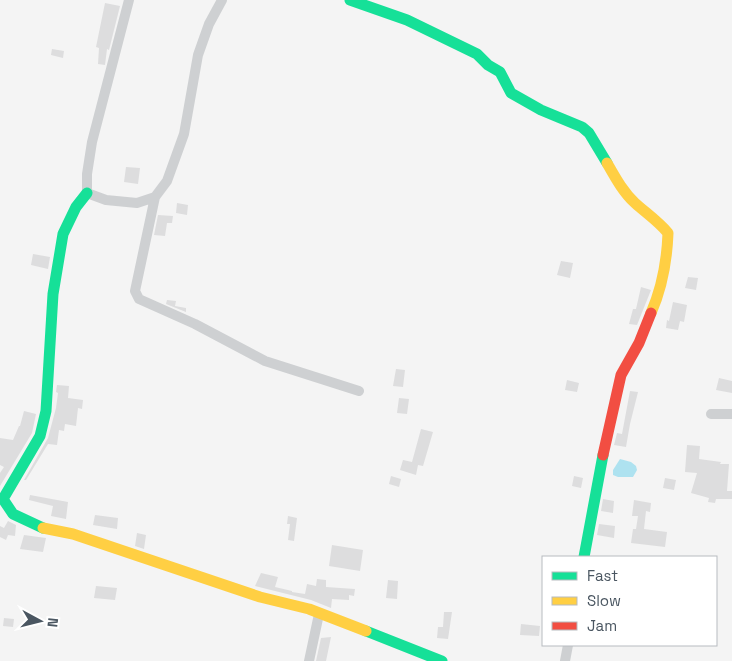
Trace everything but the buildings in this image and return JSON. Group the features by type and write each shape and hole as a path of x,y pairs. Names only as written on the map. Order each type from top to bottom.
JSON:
{"street":[{"path":"129,0 92,142 87,174 87,193 76,207 63,234 53,294 46,411 40,436 1,499 13,514 44,528 73,534 260,597 319,614 442,661"},
{"path":"222,0 198,55 184,134 166,181 155,197 135,290 139,299 195,324 265,361 359,391"},
{"path":"350,0 407,20 477,54 488,65 500,72 511,93 541,110 582,127 589,133 619,183 634,202 660,223 668,233 667,253 658,297 639,343 619,382 602,458 584,556"},
{"path":"87,193 106,200 137,203 155,197"},
{"path":"711,414 732,414"},
{"path":"309,661 319,614"},
{"path":"566,661 568,646"}],"water":[{"path":"620,459 631,462 636,466 637,470 633,477 613,475 613,470"}],"traffic: fast":[{"path":"350,0 407,20 477,54 488,65 500,72 511,93 541,110 582,127 589,133 607,163"},
{"path":"43,528 13,514 3,499 40,436 46,411 53,294 63,234 76,207 87,193"},
{"path":"584,556 603,455"},
{"path":"366,631 442,661"}],"traffic: slow":[{"path":"607,163 631,199 668,233 663,274 651,313"},
{"path":"43,528 73,534 260,597 309,609 366,631"}],"traffic: jam":[{"path":"603,455 621,375 639,343 651,313"}]}
